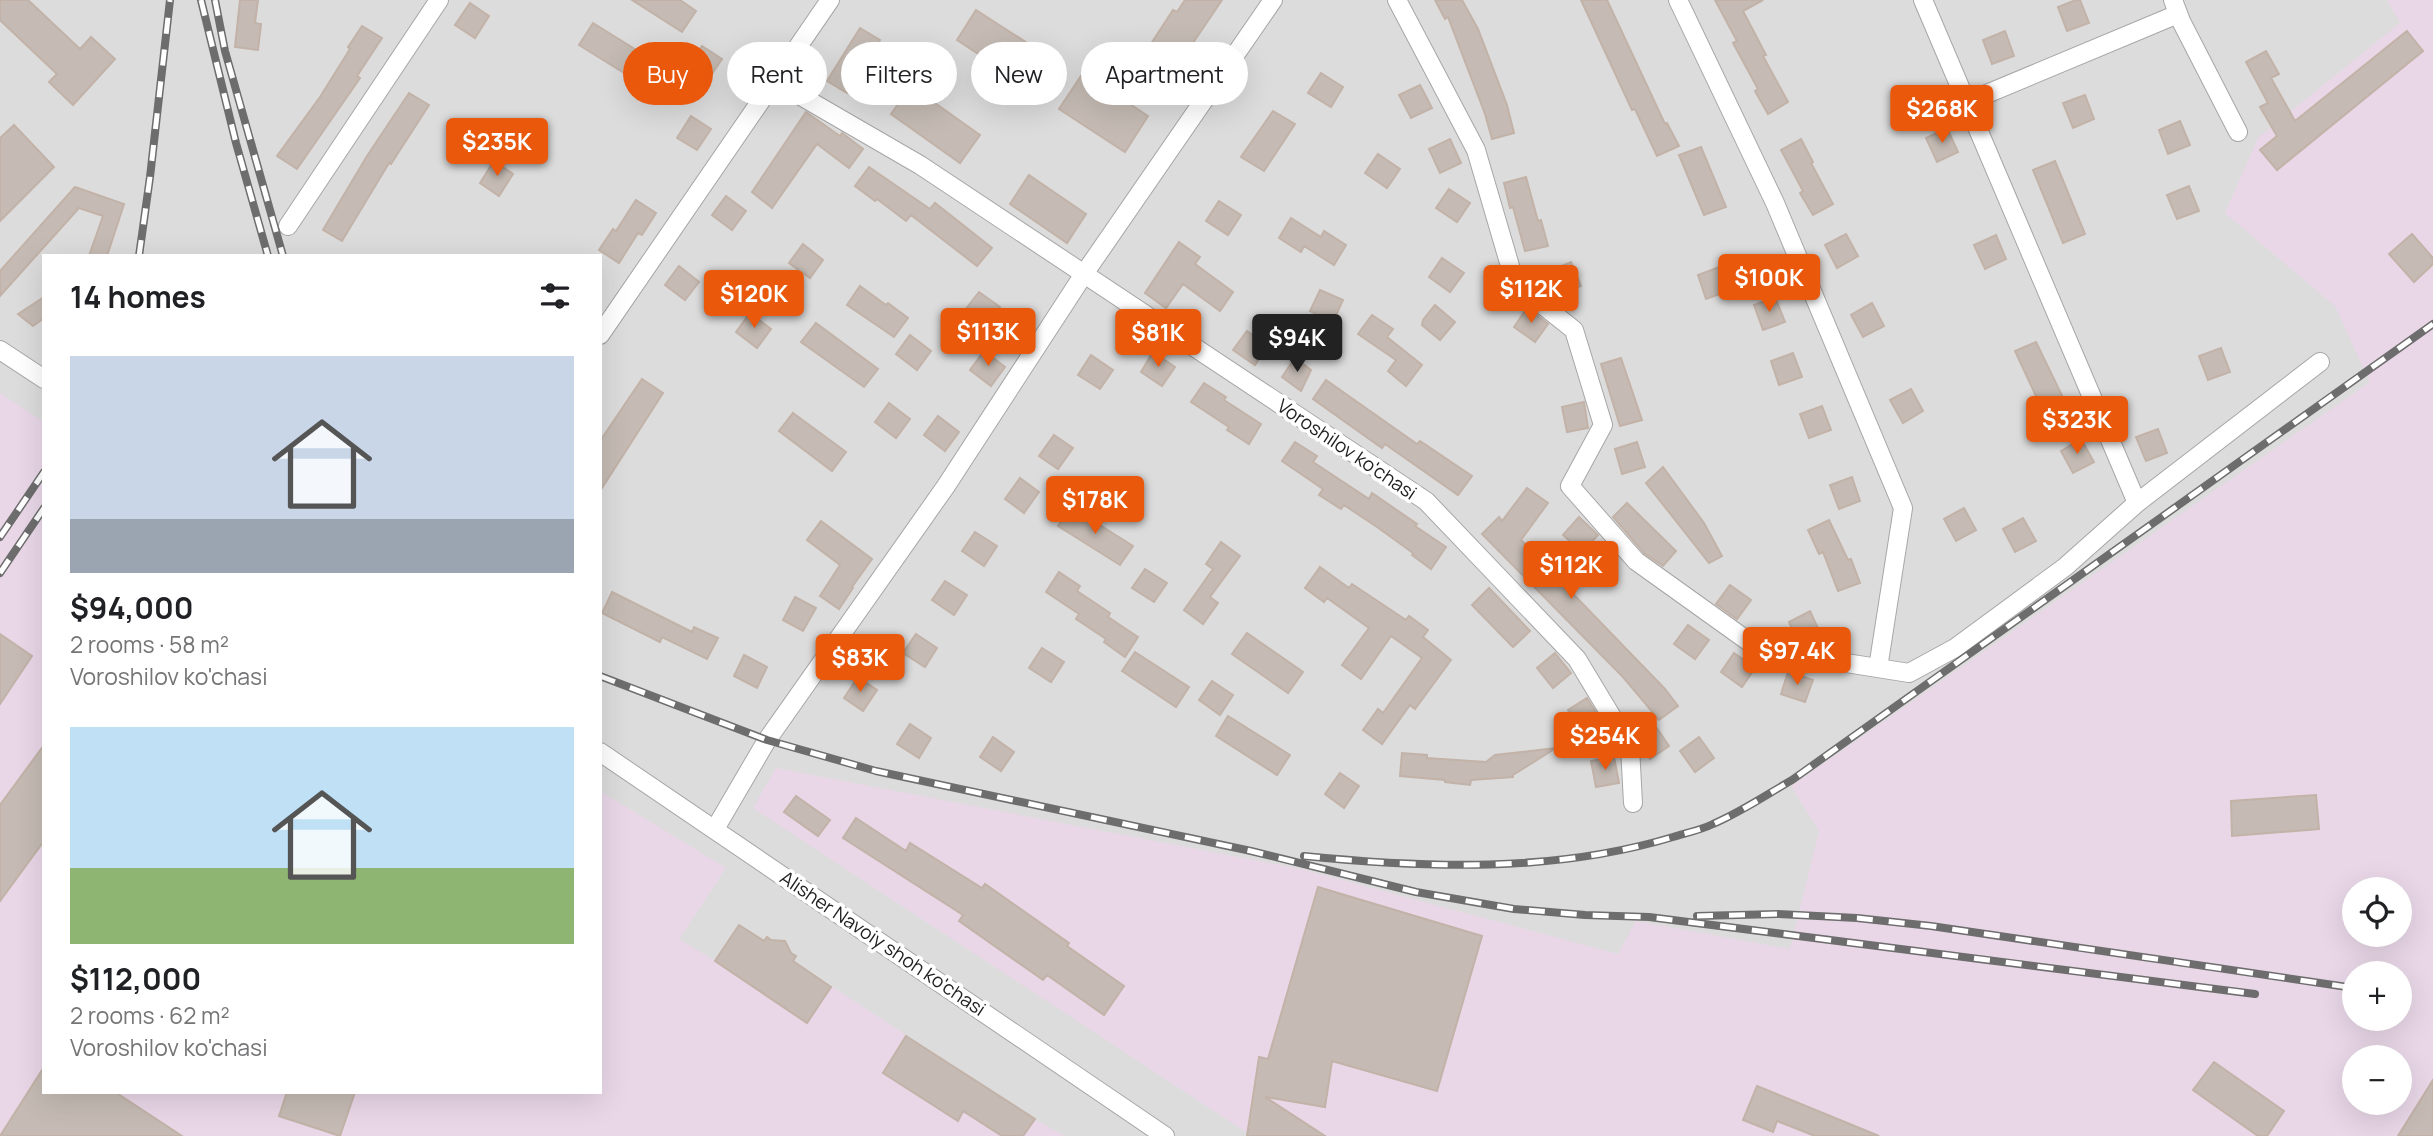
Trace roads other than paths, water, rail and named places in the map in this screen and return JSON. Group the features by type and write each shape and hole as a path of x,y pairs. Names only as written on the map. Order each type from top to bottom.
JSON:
{"street":[{"path":"288,226 439,0"},
{"path":"801,42 830,0"},
{"path":"715,829 767,740 946,486 1084,274 1273,0"},
{"path":"1397,0 1476,150 1515,283 1574,330 1603,425 1570,486 1636,561 1759,649 1909,673 1955,648 2065,567 2137,503 2320,362"},
{"path":"1678,0 1775,203 1903,508 1878,668"},
{"path":"1923,0 2137,503"},
{"path":"1965,103 2175,7 2238,132"},
{"path":"602,332 758,105"},
{"name":"Voroshilov ko'chasi","path":"817,105 920,164 1426,501 1577,659 1630,747 1633,803"},
{"path":"0,350 42,378"},
{"name":"Alisher Navoiy shoh ko'chasi","path":"602,753 1165,1136"}],"railway":[{"path":"139,254 170,0"},
{"path":"201,0 236,143 267,254"},
{"path":"215,0 225,51 282,254"},
{"path":"1304,856 1443,865 1536,862 1628,849 1698,830 1723,819 1792,780 2433,324"},
{"path":"0,537 42,475"},
{"path":"0,573 42,511"},
{"path":"602,677 767,740 876,771 1251,851 1416,892 1514,909 1649,917 2255,994"},
{"path":"1697,916 1778,914 1857,918 1931,926 2342,986"}]}
